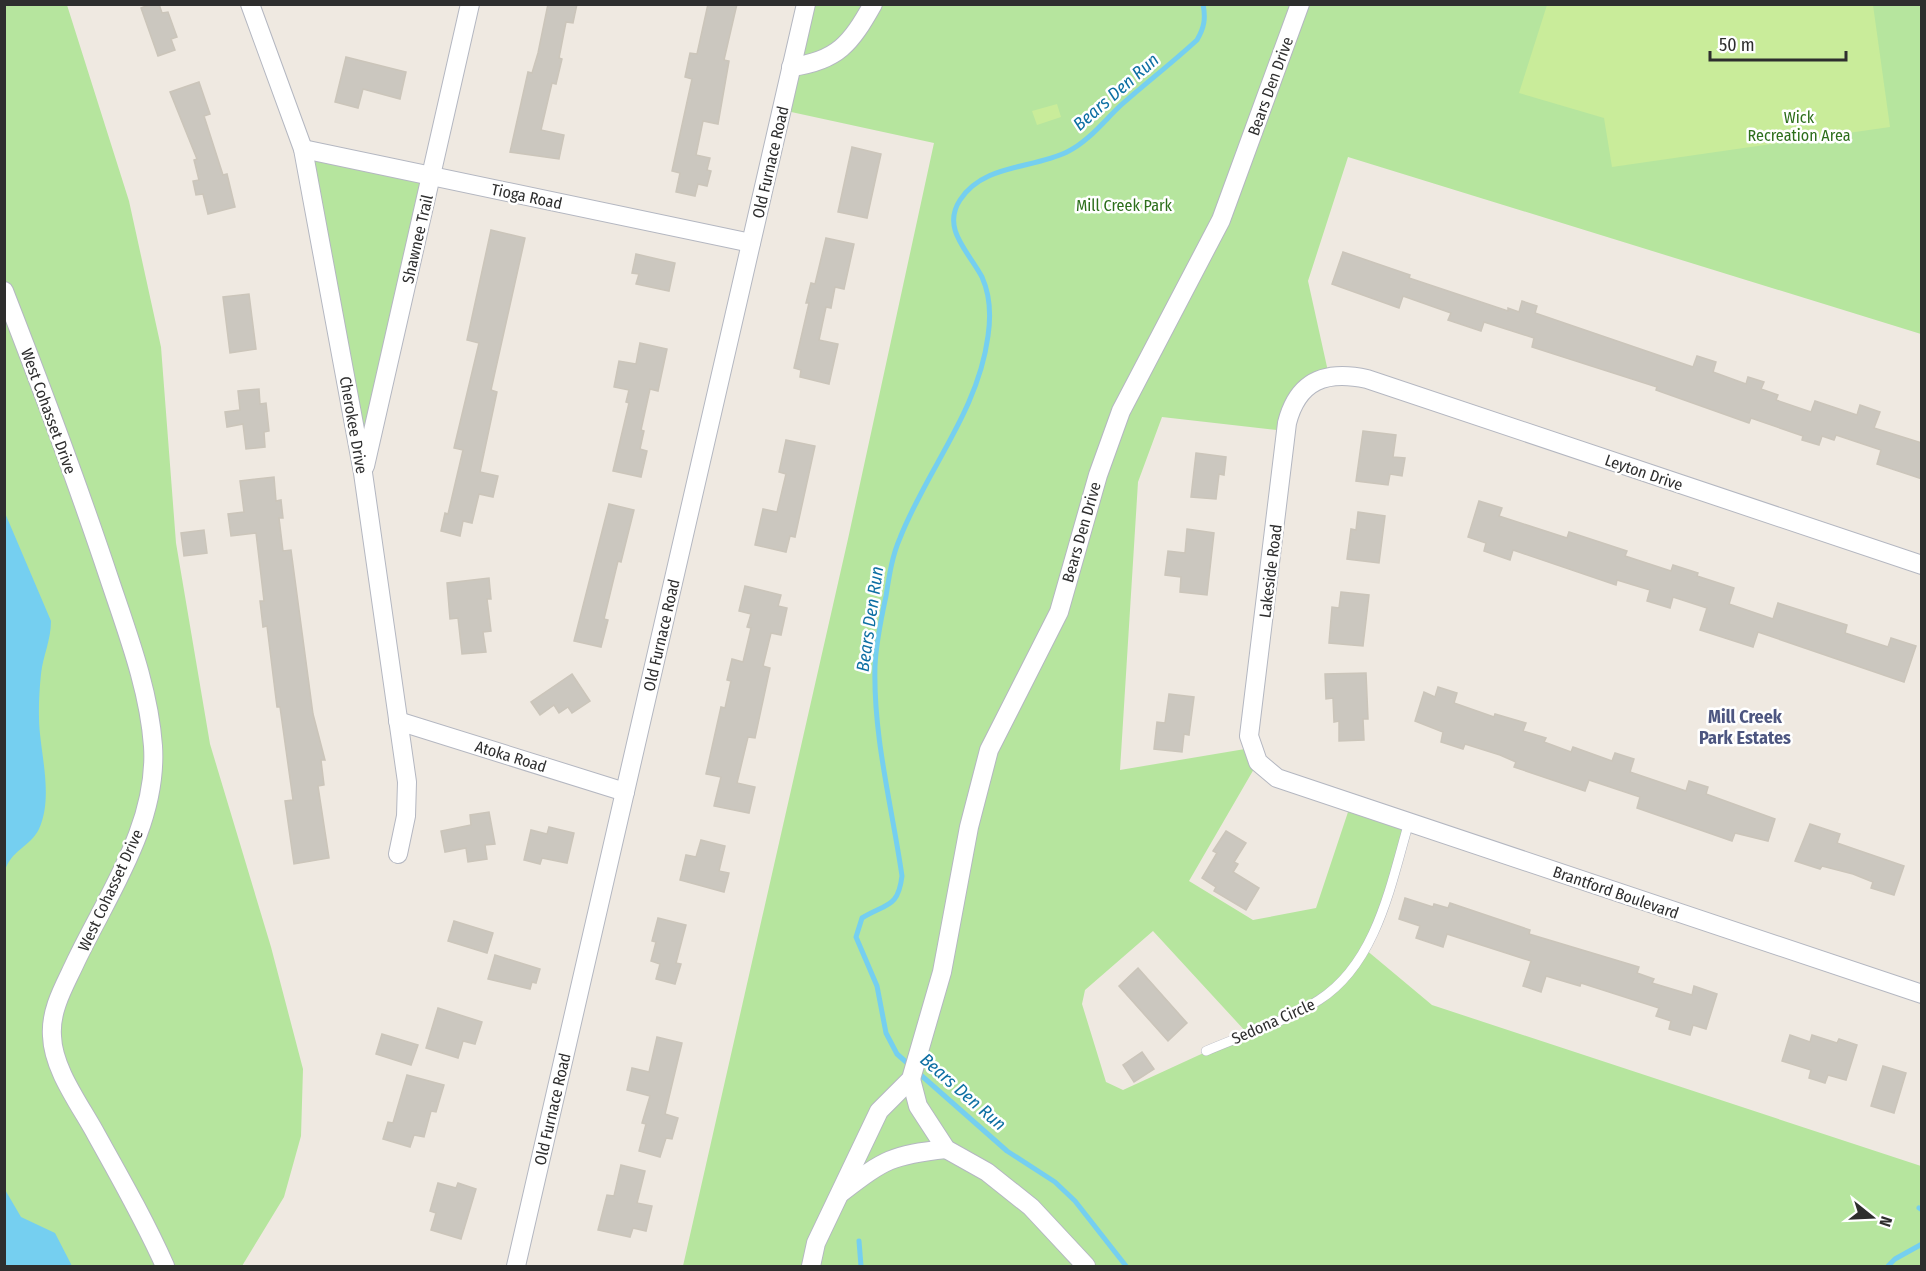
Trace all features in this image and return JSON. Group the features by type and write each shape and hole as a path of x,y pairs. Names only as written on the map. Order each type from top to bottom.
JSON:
{"street":[{"name":"Cherokee Drive","path":"250,4 303,149 363,473 408,800 398,854"},
{"name":"Shawnee Trail","path":"363,473 470,4"},
{"name":"Old Furnace Road","path":"516,1266 806,4"},
{"path":"791,67 812,64 843,48 857,33 873,4"},
{"name":"Bears Den Drive","path":"912,1077 947,948 969,827 989,750 1059,612 1098,475 1122,411 1221,220 1300,4"},
{"name":"Tioga Road","path":"303,149 751,243"},
{"name":"West Cohasset Drive","path":"4,291 90,521 125,627 150,721 153,747 153,775 144,817 127,858 58,1000 51,1035 54,1052 66,1080 145,1222 165,1266"},
{"name":"Lakeside Road","path":"1310,789 1277,778 1264,769 1251,748 1249,736 1287,423 1298,396 1317,380 1329,376 1347,375 1366,379"},
{"name":"Leyton Drive","path":"1366,379 1922,565"},
{"name":"Atoka Road","path":"398,721 625,792"},
{"name":"Brantford Boulevard","path":"1310,789 1922,994"},
{"path":"912,1077 918,1106 946,1149 987,1172 1031,1207 1086,1266"},
{"path":"811,1266 816,1243 842,1193 862,1143 879,1111 912,1077"},
{"path":"842,1193 884,1161 911,1153 946,1149"}],"lane":[{"name":"Sedona Circle","path":"1206,1051 1312,1004 1348,974 1371,936 1381,914 1408,822"}],"green space":[{"path":"5,5 67,5 129,201 161,347 176,543 210,744 271,947 303,1069 301,1136 284,1197 242,1266 5,1266"},
{"name":"Mill Creek Park","path":"806,5 1921,5 1921,334 1348,157 1308,281 1329,376 1317,380 1286,431 1162,417 1138,482 1120,770 1251,748 1258,762 1189,881 1253,920 1316,908 1351,803 1409,822 1365,949 1432,1005 1921,1166 1921,1266 683,1266 848,539 934,143 782,110","holes":["1153,931 1247,1033 1123,1090 1106,1082 1082,1004 1085,990"]},
{"name":"Wick Recreation Area","path":"1547,5 1873,5 1890,127 1612,167 1604,118 1519,93"},
{"path":"1057,104 1061,117 1037,125 1032,111"},
{"path":"303,149 431,176 363,473"}],"water":[{"path":"5,513 51,621 41,674 39,704 39,727 46,782 43,818 35,835 11,858 5,871"},
{"path":"4,1188 21,1217 55,1233 72,1266 5,1266"}],"building":[{"path":"159,4 162,13 168,12 177,37 171,39 175,50 158,56 141,8"},
{"path":"548,4 577,4 573,23 566,22 559,58 562,59 556,84 552,83 541,130 564,135 559,159 510,152 528,72 532,73 538,53"},
{"path":"708,4 737,4 724,60 729,61 718,124 703,121 696,155 710,158 707,170 711,171 707,186 698,184 695,196 676,192 680,173 672,171 692,79 685,77 690,53 697,54"},
{"path":"346,57 406,72 400,99 363,89 358,108 335,102"},
{"path":"199,82 210,114 204,116 223,175 227,174 235,207 208,214 203,194 196,195 193,181 199,180 194,160 197,159 170,92"},
{"path":"852,147 881,154 867,218 838,212"},
{"path":"491,230 525,238 491,390 497,392 480,472 498,476 493,497 479,494 472,523 463,521 460,536 441,531 445,513 448,514 463,450 454,448 479,343 467,340"},
{"path":"826,238 854,244 844,289 835,287 831,308 826,307 819,340 838,344 829,384 800,377 801,370 794,368 809,303 806,303 811,283 815,284"},
{"path":"1343,252 1410,275 1409,278 1508,311 1508,308 1519,312 1522,301 1537,306 1535,313 1693,367 1697,356 1716,362 1713,372 1746,384 1748,377 1764,382 1761,389 1778,395 1776,400 1811,412 1815,401 1857,415 1860,405 1880,412 1874,428 1922,443 1922,479 1877,464 1881,450 1836,435 1834,440 1822,436 1819,445 1802,440 1803,436 1751,418 1749,423 1656,390 1657,387 1532,347 1534,338 1484,322 1481,331 1448,320 1451,313 1403,296 1399,308 1332,284"},
{"path":"636,254 675,263 669,291 636,284 639,274 632,273"},
{"path":"249,294 256,349 230,353 223,297"},
{"path":"640,343 667,349 658,391 650,389 641,430 644,431 640,449 647,451 641,477 613,471 629,403 626,402 629,390 614,387 619,361 636,364"},
{"path":"259,389 260,404 266,403 269,431 264,432 265,447 246,449 243,424 227,427 225,412 240,410 238,391"},
{"path":"1363,431 1396,435 1393,457 1405,458 1402,476 1390,474 1388,485 1356,481"},
{"path":"786,440 815,446 795,537 790,536 786,552 755,545 763,509 777,512 786,474 779,472"},
{"path":"1196,453 1226,457 1224,475 1219,474 1216,499 1191,497"},
{"path":"274,477 276,501 281,500 283,518 279,518 283,551 291,550 313,714 325,760 321,760 324,785 318,786 329,858 294,864 285,801 293,800 280,707 277,707 267,626 263,627 260,601 264,601 256,533 231,536 228,514 244,512 240,481"},
{"path":"1479,501 1502,508 1499,516 1567,538 1569,532 1627,551 1625,556 1671,571 1673,565 1698,573 1697,576 1734,588 1729,604 1773,619 1778,603 1847,625 1845,633 1888,647 1891,638 1916,646 1904,682 1758,632 1753,647 1700,630 1707,608 1673,597 1670,608 1647,601 1650,590 1617,580 1616,585 1513,550 1510,560 1484,551 1486,543 1468,537"},
{"path":"609,504 634,510 621,562 618,561 604,619 608,620 601,647 574,641"},
{"path":"1358,512 1385,516 1379,563 1347,559 1351,529 1356,530"},
{"path":"1187,529 1214,533 1207,595 1180,592 1181,577 1165,575 1168,551 1185,553"},
{"path":"204,530 207,553 184,556 181,533"},
{"path":"489,578 491,599 487,599 491,631 483,632 486,652 462,654 458,618 450,619 447,583"},
{"path":"745,586 781,595 778,606 787,608 781,635 771,633 763,666 770,668 755,738 748,737 737,783 755,787 749,813 714,806 721,777 706,774 721,707 725,708 731,681 727,680 732,659 743,662 751,628 747,627 751,614 739,611"},
{"path":"1341,592 1369,595 1363,646 1329,643 1332,607 1339,608"},
{"path":"1366,673 1368,719 1363,719 1364,740 1339,741 1339,721 1334,722 1333,698 1326,699 1325,674"},
{"path":"572,674 590,701 572,713 568,707 559,713 554,705 540,715 531,702"},
{"path":"1438,687 1457,693 1454,703 1494,717 1495,714 1526,723 1523,731 1546,738 1544,742 1571,752 1573,747 1612,761 1615,753 1634,759 1630,772 1686,791 1689,781 1708,787 1706,794 1775,819 1768,841 1735,833 1732,841 1637,808 1640,797 1589,780 1585,791 1514,767 1516,762 1500,755 1465,744 1463,749 1441,742 1443,732 1415,721 1424,692 1435,697"},
{"path":"1169,694 1194,697 1189,735 1184,734 1182,752 1154,749 1157,722 1165,723"},
{"path":"489,812 495,844 485,845 487,859 468,862 466,848 445,852 441,831 471,825 470,815"},
{"path":"1810,824 1840,834 1837,843 1904,866 1894,895 1871,888 1873,882 1853,874 1822,866 1820,869 1795,861"},
{"path":"549,827 574,833 567,863 542,858 540,864 524,860 531,830 547,834"},
{"path":"1226,831 1246,843 1234,862 1238,864 1233,872 1259,888 1246,910 1214,891 1216,887 1202,878 1217,853 1213,851"},
{"path":"701,840 725,846 719,871 729,873 724,892 680,880 686,855 696,857"},
{"path":"1405,898 1433,907 1434,904 1448,908 1450,903 1530,930 1529,934 1639,967 1637,973 1654,979 1652,983 1692,995 1694,986 1717,994 1706,1029 1693,1025 1690,1035 1669,1029 1671,1021 1656,1016 1659,1008 1581,983 1580,986 1546,976 1541,992 1523,986 1531,961 1447,934 1443,947 1416,938 1420,926 1399,919"},
{"path":"658,918 686,925 676,963 681,964 675,984 656,979 660,964 651,961 656,942 652,941"},
{"path":"454,921 493,933 487,953 448,941"},
{"path":"495,955 540,969 536,983 532,982 530,989 488,979"},
{"path":"1138,968 1187,1023 1168,1041 1119,986"},
{"path":"438,1008 482,1022 475,1044 463,1041 458,1058 426,1048"},
{"path":"382,1034 418,1045 411,1065 376,1054"},
{"path":"1790,1035 1810,1042 1812,1035 1837,1043 1839,1039 1857,1045 1846,1080 1828,1075 1825,1083 1809,1078 1811,1070 1782,1061"},
{"path":"657,1037 682,1043 665,1114 678,1118 672,1139 666,1138 660,1157 639,1151 646,1124 642,1123 650,1096 627,1090 632,1068 649,1072"},
{"path":"1142,1052 1154,1069 1134,1082 1123,1065"},
{"path":"1883,1066 1906,1073 1894,1113 1871,1106"},
{"path":"407,1075 444,1085 436,1112 431,1111 424,1137 414,1135 410,1147 383,1139 388,1122 393,1123"},
{"path":"621,1165 645,1171 637,1203 652,1206 646,1231 633,1228 630,1237 598,1230 607,1195 614,1196"},
{"path":"438,1183 456,1188 458,1183 476,1189 461,1239 431,1230 436,1213 430,1211"}],"waterway":[{"name":"Bears Den Run","path":"1126,1266 1075,1201 1055,1182 1007,1151 897,1054 886,1033 877,986 856,937 862,918 885,907 898,894 902,876 880,745 875,692 876,649 891,567 897,545 911,513 974,390 988,336 990,313 987,291 982,277 955,231 955,211 960,200 970,188 982,180 995,173 1067,152 1089,137 1120,106 1197,40 1204,23 1203,4"},
{"path":"859,1241 861,1266"},
{"path":"1888,1266 1895,1259 1922,1244"}],"district":[{"name":"Mill Creek Park Estates","path":"1745,727"}]}
